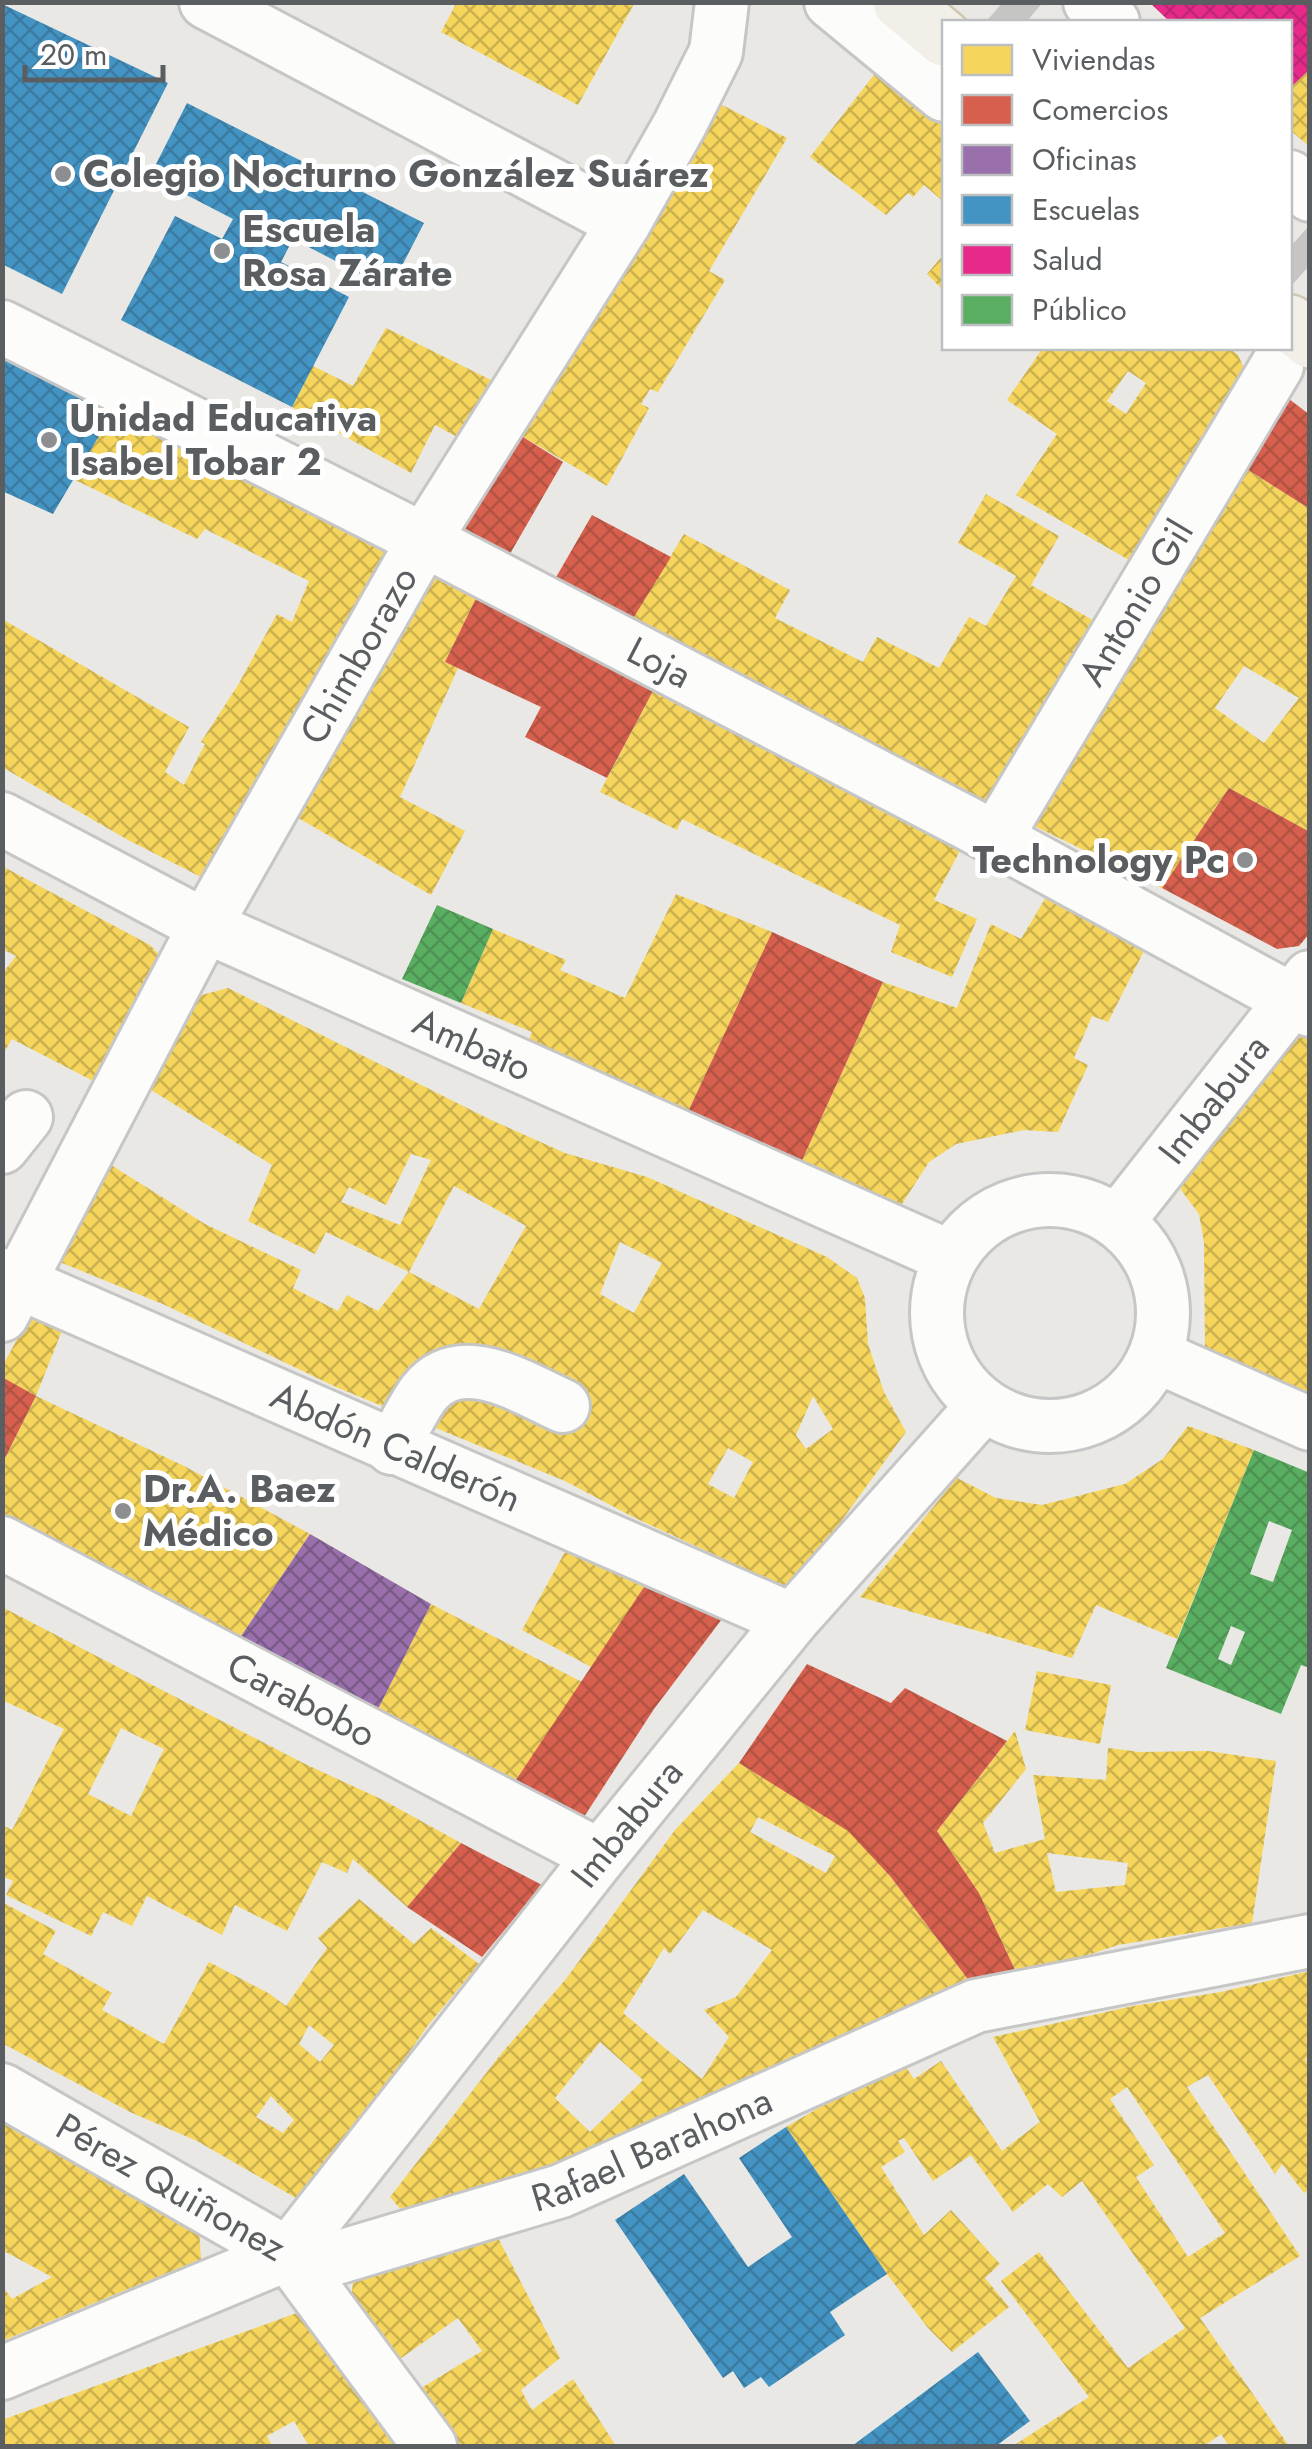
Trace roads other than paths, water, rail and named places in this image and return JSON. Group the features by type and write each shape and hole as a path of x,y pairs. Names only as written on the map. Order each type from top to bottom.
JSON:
{"main road":[{"path":"901,2 942,36"}],"street":[{"path":"206,2 624,223"},
{"name":"Chimborazo","path":"8,1291 204,926 424,540 624,223 716,52 722,2"},
{"path":"831,2 942,93"},
{"path":"1090,2 1111,20"},
{"name":"Loja","path":"2,327 424,540 1303,996"},
{"name":"Antonio Gil","path":"996,838 1288,354"},
{"name":"Ambato","path":"2,820 204,926 950,1257"},
{"name":"Imbabura","path":"1118,1221 1303,996"},
{"path":"1046,1199 1083,1204 1118,1221 1144,1248 1160,1282 1164,1319 1156,1356 1138,1385 1113,1408 1082,1422 1047,1427 1013,1421 983,1406 959,1382 943,1354 935,1320 938,1288 950,1257 974,1227 1008,1207 1046,1199"},
{"name":"Abdón Calderón","path":"8,1291 392,1448 792,1620"},
{"path":"1156,1356 1310,1424"},
{"path":"392,1448 425,1391 462,1370 498,1376 563,1406"},
{"name":"Imbabura","path":"288,2254 600,1856 792,1620 983,1406"},
{"name":"Carabobo","path":"2,1543 600,1856"},
{"name":"Rafael Barahona","path":"2,2373 288,2254 336,2258 561,2191 976,2006 1310,1942"},
{"name":"Pérez Quiñonez","path":"2,2090 288,2254 430,2446"}],"tunnel":[{"path":"1003,2 1024,20"},
{"path":"1292,249 1310,265"}],"place":[{"name":"Colegio Nocturno González Suárez","path":"63,174"},
{"name":"Escuela Rosa Zárate","path":"222,251"},
{"name":"Unidad Educativa Isabel Tobar 2","path":"49,440"},
{"name":"Technology Pc","path":"1245,860"},
{"name":"Dr.A. Baez Médico","path":"123,1511"}]}
